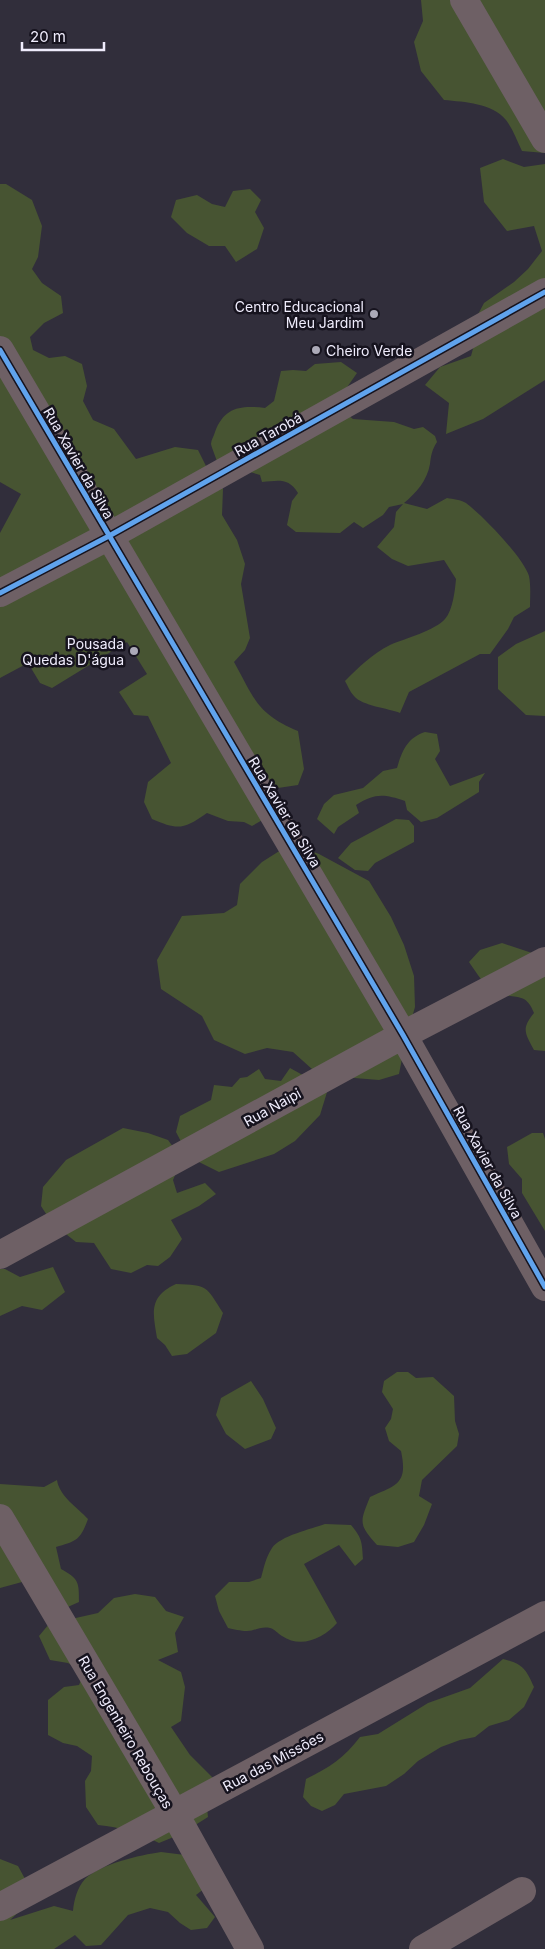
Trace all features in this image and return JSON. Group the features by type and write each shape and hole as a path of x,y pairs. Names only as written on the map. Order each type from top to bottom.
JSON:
{"street":[{"path":"464,0 545,139"},
{"name":"Rua Tarobá","path":"0,593 109,536 545,292"},
{"name":"Rua Xavier da Silva","path":"0,350 403,1035 545,1288"},
{"name":"Rua Naipi","path":"0,1256 403,1035 545,960"},
{"name":"Rua Engenheiro Rebouças","path":"0,1518 174,1814 250,1949"},
{"name":"Rua das Missões","path":"0,1907 545,1615"},
{"path":"423,1949 522,1892"}],"green space":[{"path":"421,0 545,0 545,153 522,151 506,120 493,110 478,104 444,100 421,71 414,42 423,21"},
{"path":"503,159 524,167 545,164 545,380 483,419 446,434 449,403 425,385 440,367 471,356 477,334 474,322 484,303 514,282 528,269 542,251 534,226 507,231 484,202 480,168"},
{"path":"0,184 6,184 32,200 42,226 38,257 32,269 42,283 61,296 63,313 44,323 30,337 33,350 49,358 65,356 82,364 87,386 83,401 93,420 114,429 136,459 175,447 198,450 207,468 219,478 223,489 222,515 237,540 245,564 241,584 250,638 245,650 234,662 258,704 284,725 298,731 304,769 298,785 278,788 265,796 266,818 252,826 244,822 228,821 207,813 192,823 180,826 168,825 152,819 144,802 148,782 171,763 148,716 134,715 119,692 147,674 127,642 52,688 40,683 28,663 0,678 0,533 21,494 0,482"},
{"path":"250,189 261,200 255,212 264,228 257,249 236,262 225,246 209,246 187,233 171,217 176,200 197,195 212,204 225,207 233,191"},
{"path":"341,362 357,373 343,393 340,409 353,419 394,422 414,429 423,427 435,436 437,442 424,481 417,491 404,503 427,509 447,498 466,503 511,548 529,576 530,607 514,617 490,654 480,654 409,692 400,713 363,702 351,693 345,681 377,652 435,627 445,619 452,605 456,579 444,560 408,566 392,559 377,547 394,527 396,512 403,504 389,507 383,515 363,528 354,522 340,533 296,532 287,525 292,501 298,493 294,488 282,481 262,482 260,475 217,462 211,444 219,424 228,413 248,407 265,408 274,401 281,371 306,371 315,364"},
{"path":"545,631 545,716 526,715 498,689 498,657 516,644"},
{"path":"425,732 437,734 440,751 435,759 450,786 485,773 479,782 479,792 437,818 421,822 407,810 405,801 385,796 369,798 356,805 359,813 338,827 334,834 317,819 324,804 334,795 363,788 383,771 397,768 406,746 414,738"},
{"path":"396,819 409,820 414,826 414,842 375,863 368,871 355,870 338,858 351,843"},
{"path":"292,843 319,854 369,881 391,917 404,945 414,976 415,1007 406,1038 399,1074 379,1080 342,1077 322,1078 293,1052 267,1048 245,1054 214,1040 202,1016 161,989 157,960 182,916 224,913 237,905 240,884 262,862"},
{"path":"502,943 532,953 545,960 545,1051 534,1050 527,1035 527,1023 534,1013 527,1001 495,992 480,978 469,962 480,950"},
{"path":"290,1068 328,1089 320,1115 295,1141 274,1154 219,1172 189,1157 176,1132 180,1116 211,1100 214,1085 232,1087 240,1078 247,1077 259,1069 265,1079 281,1081"},
{"path":"123,1128 148,1133 168,1140 182,1159 173,1180 177,1193 205,1183 216,1194 199,1206 171,1220 182,1239 170,1257 158,1266 147,1265 131,1273 111,1269 94,1243 76,1242 52,1223 41,1206 43,1187 66,1160"},
{"path":"532,1133 543,1133 545,1139 545,1231 522,1193 522,1179 509,1164 507,1147"},
{"path":"53,1267 65,1292 42,1310 22,1306 0,1316 0,1269 5,1269 20,1277"},
{"path":"176,1284 200,1286 205,1289 213,1297 223,1313 216,1333 187,1354 172,1356 165,1345 157,1338 154,1313 157,1300 161,1294"},
{"path":"397,1372 408,1372 416,1378 433,1377 454,1396 455,1421 459,1434 457,1446 422,1480 419,1496 432,1504 424,1525 414,1542 398,1547 377,1545 366,1532 363,1522 364,1512 370,1497 394,1486 401,1477 403,1470 401,1451 389,1441 385,1428 391,1419 393,1409 382,1392 384,1381"},
{"path":"251,1381 263,1399 276,1428 271,1439 245,1449 226,1434 216,1415 221,1398"},
{"path":"57,1480 61,1491 88,1519 80,1536 56,1547 61,1569 75,1579 79,1590 79,1602 61,1610 22,1582 0,1588 0,1484 44,1487"},
{"path":"325,1524 351,1525 361,1540 362,1548 363,1559 355,1566 339,1545 304,1564 337,1623 326,1633 304,1642 289,1640 270,1628 247,1631 228,1628 219,1611 215,1596 229,1582 249,1582 261,1578 270,1551 282,1540 296,1533"},
{"path":"135,1594 155,1597 166,1611 184,1617 175,1633 178,1652 158,1660 181,1672 185,1687 181,1721 171,1727 190,1755 213,1778 206,1799 208,1817 181,1834 159,1843 130,1831 98,1825 86,1807 85,1781 91,1771 92,1756 77,1746 63,1743 48,1735 48,1700 64,1687 79,1685 84,1673 68,1663 50,1660 39,1636 49,1624 98,1613 114,1598"},
{"path":"503,1659 523,1668 534,1687 524,1707 509,1720 489,1726 475,1737 441,1747 418,1761 404,1774 386,1786 344,1794 335,1805 322,1811 311,1806 303,1797 306,1779 336,1761 360,1737 378,1734 428,1703 470,1688"},
{"path":"161,1852 185,1855 209,1885 196,1895 215,1917 207,1928 191,1930 168,1912 150,1908 128,1915 101,1945 86,1946 75,1935 54,1949 0,1949 0,1859 18,1866 33,1889 22,1909 10,1920 54,1906 73,1911 75,1898 80,1886 92,1874 121,1861"}],"cycle path":[{"path":"0,593 109,536 545,292"},
{"path":"0,350 403,1035 545,1287"}],"place":[{"name":"Centro Educacional Meu Jardim","path":"374,314"},
{"name":"Cheiro Verde","path":"316,350"},
{"name":"Pousada Quedas D'água","path":"134,651"}]}
